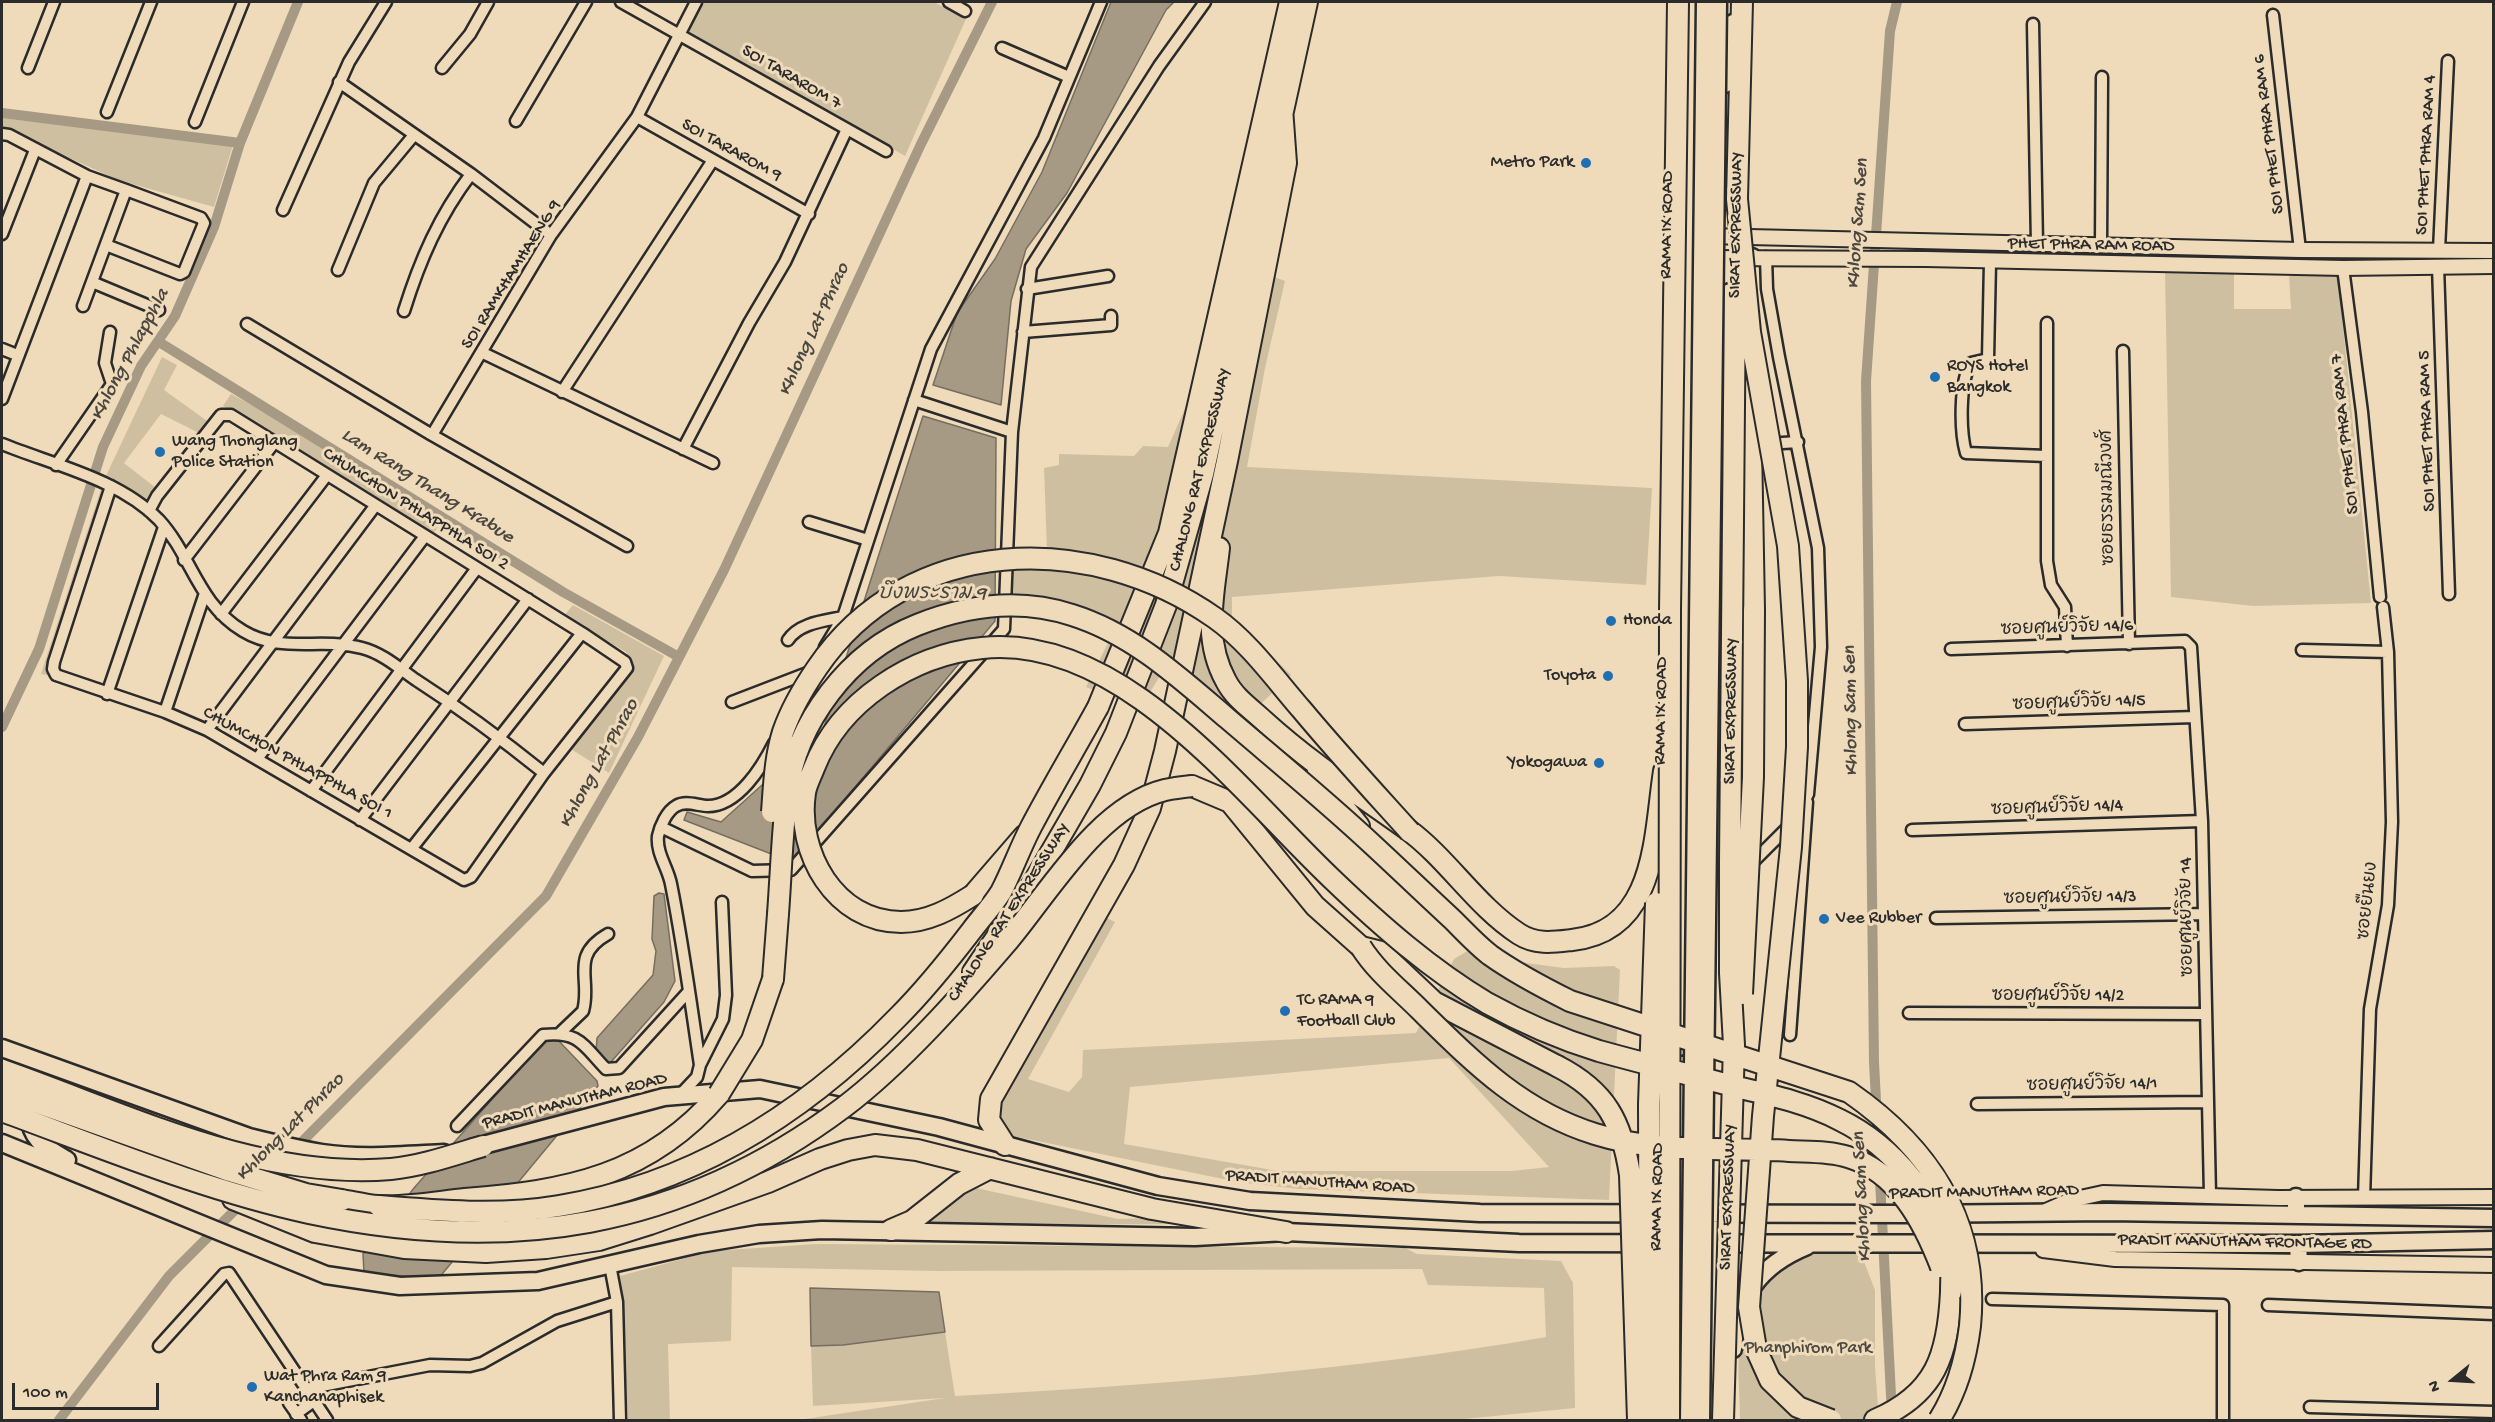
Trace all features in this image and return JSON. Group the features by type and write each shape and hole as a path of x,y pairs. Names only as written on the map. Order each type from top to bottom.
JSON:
{"highway":[{"name":"CHALONG RAT EXPRESSWAY","path":"2,1090 276,1186 306,1194 379,1206 477,1212 558,1206 606,1197 657,1181 712,1158 757,1134 833,1080 866,1051 934,979 1000,894 1031,828 1098,707 1169,533 1290,2"},
{"name":"CHALONG RAT EXPRESSWAY","path":"2,1112 187,1178 306,1212 388,1227 438,1232 522,1233 627,1215 702,1189 759,1162 847,1105 885,1071 954,1002 1032,885 1090,785 1116,732 1166,605 1203,474 1307,2"},
{"path":"1677,1419 1670,726 1679,2"},
{"name":"SIRAT EXPRESSWAY","path":"1723,1420 1734,1045 1730,871 1737,199 1729,3"},
{"path":"1005,1145 989,1120 991,1099 1124,865 1150,808 1165,751 1227,461 1286,163 1282,108"},
{"path":"1737,199 1750,332 1788,546 1797,681 1797,747 1791,847 1763,1116 1749,1307 1756,1349 1770,1380 1798,1407 1831,1420"},
{"path":"1722,303 1739,368 1751,444 1754,610 1753,777 1748,909 1742,997 1734,1045"},
{"path":"1227,461 1216,579 1211,603 1212,644 1220,670 1234,694 1295,750 1343,805 1371,843"},
{"path":"778,914 771,834 774,788 783,732 804,686 846,629 891,594 950,570 1017,557 1076,560 1124,571 1175,593 1216,619 1264,666 1410,832 1493,914 1521,936 1547,943 1596,936 1614,927 1628,913 1648,877 1670,726"},
{"path":"379,1206 557,1189 622,1167 680,1134 719,1094 752,1040 773,979 787,792 802,740 833,687 857,664 908,628 944,615 981,607 1018,604 1070,614 1103,626 1150,654 1371,843 1489,954 1535,984 1569,1001 1849,1092 1888,1121 1929,1165 1945,1191 1958,1219 1968,1254 1973,1297 1968,1342 1959,1376 1939,1420"},
{"path":"1031,828 973,896 950,910 926,919 899,922 856,911 838,897 818,870 806,840 805,791 818,757 835,729 881,684 942,656 981,648 1044,651 1086,666 1142,699 1219,765 1329,877 1394,938 1460,987 1546,1032 1602,1052 1789,1100 1844,1121 1882,1148 1917,1185 1941,1224 1951,1260 1951,1292 1949,1327 1943,1355 1932,1377 1905,1405 1875,1420"},
{"path":"1295,750 1410,832"},
{"path":"954,1002 1009,940 1094,835 1127,808 1164,790 1192,786 1230,802 1315,906 1361,947 1374,967 1509,1093 1552,1119 1596,1135 1657,1148 1814,1153 1848,1157 1874,1170 1895,1186 1914,1210 1928,1234 1951,1292"},
{"path":"1650,1420 1649,1104 1658,859 1666,822 1680,792"},
{"path":"1394,938 1412,969 1503,1040"},
{"path":"1361,947 1381,952 1434,1002 1503,1040 1579,1077 1596,1092 1609,1109 1625,1142 1630,1175 1638,1420"},
{"path":"2,1070 216,1146 292,1163 352,1169 392,1168 438,1160 483,1146"},
{"path":"187,1178 249,1207 315,1232 404,1248 486,1252 546,1248 599,1239 768,1182 820,1159 848,1150 875,1145 917,1150 1152,1209 1286,1232"},
{"path":"891,1230 912,1221 958,1184 990,1168"}],"main road":[{"path":"1679,2 1680,36 1690,81"},
{"name":"RAMA IX ROAD","path":"1677,1419 1668,1391 1677,1244 1680,792 1691,2"},
{"name":"RAMA IX ROAD","path":"1677,1419 1704,2"},
{"path":"1712,1420 1725,84 1733,33 1729,3"},
{"path":"1701,1420 1729,3"},
{"path":"1723,275 1759,257"},
{"name":"PRADIT MANUTHAM ROAD","path":"2,1048 249,1137 324,1153 392,1155 451,1152 483,1146 592,1115 680,1095 769,1090 939,1127 1158,1186 1250,1201 1480,1213 2042,1212 2493,1218"},
{"path":"2,1061 15,1075 19,1090 15,1112 2,1124"},
{"path":"1714,1062 1730,1109 1733,1126 1733,1190 1736,1203 1744,1213"},
{"path":"117,1189 40,1143 29,1121 30,1109 39,1091 52,1083 89,1085 136,1096"},
{"path":"2,1143 326,1275 400,1286 538,1281 699,1244 759,1234 822,1230 1195,1237 1286,1232 1519,1243 1677,1244 2298,1244 2493,1240"},
{"path":"1614,1213 1655,1178 1678,1144"},
{"path":"2296,1197 2296,1215"},
{"path":"1352,1206 1357,1216 1357,1227 1353,1235"},
{"path":"1729,1420 1734,1334 1740,1306 1766,1270 1787,1254 1813,1244"},
{"path":"2298,1244 2299,1262"},
{"path":"1668,1391 1694,1383 1703,1385 1713,1395"}],"street":[{"path":"28,68 54,2"},
{"path":"107,112 151,2"},
{"path":"195,122 243,2"},
{"path":"283,210 339,82 386,2"},
{"path":"442,68 470,34 488,2"},
{"path":"516,121 586,2"},
{"name":"SOI TARAROM 7","path":"621,2 886,150"},
{"name":"SOI RAMKHAMHAENG 9","path":"432,435 483,353 551,235 637,117 696,2"},
{"path":"949,2 965,11"},
{"path":"700,1065 671,882 658,848 661,827 675,807 686,803 718,806 734,796 747,782 770,750 810,672 843,617 931,349 1021,184 1101,2"},
{"path":"661,827 752,871 791,870 1004,629 1012,432 1031,267 1159,66 1205,2"},
{"name":"SOI PHET PHRA RAM 6","path":"2273,15 2300,250"},
{"path":"2033,24 2037,244"},
{"path":"1002,48 1069,77"},
{"name":"SOI PHET PHRA RAM 4","path":"2439,250 2448,61"},
{"path":"2101,245 2102,77"},
{"path":"339,82 471,174 551,235"},
{"name":"SOI TARAROM 9","path":"637,117 809,214"},
{"path":"683,449 809,214 847,129"},
{"path":"2,134 9,135 87,176 201,218 204,223 184,272 180,274 106,245"},
{"path":"338,270 374,183 414,135"},
{"path":"2,234 35,150"},
{"path":"562,392 713,160"},
{"path":"404,311 428,243 449,203 471,174"},
{"path":"2,399 87,176"},
{"path":"83,306 126,190"},
{"name":"PHET PHRA RAM ROAD","path":"1688,236 1823,237 2300,250 2493,251"},
{"path":"1991,243 1989,352 1988,359 1971,363 1964,374 1964,447 1966,453 1973,455 2047,456"},
{"path":"1759,257 1818,548 1821,647 1790,1035"},
{"name":"PHET PHRA RAM ROAD","path":"1687,258 1926,259 2343,268 2493,267"},
{"name":"SOI PHET PHRA RAM 5","path":"2438,266 2449,594"},
{"name":"SOI PHET PHRA RAM 7","path":"2343,268 2362,412 2381,602"},
{"path":"1027,289 1108,276"},
{"path":"92,282 159,310"},
{"path":"1023,332 1111,325 1111,316"},
{"path":"2047,323 2047,561 2050,585 2065,607 2067,646"},
{"path":"247,324 432,435 627,546"},
{"path":"56,465 112,384 105,363 110,332"},
{"path":"2,349 17,355"},
{"name":"ซอยธรรมมณีวงศ์","path":"2123,351 2129,644"},
{"path":"483,353 713,463"},
{"path":"914,400 1012,432"},
{"name":"CHUMCHON PHLAPPHLA SOI 2","path":"149,511 221,415 231,415 582,633 625,662 627,668 544,773"},
{"path":"1751,444 1798,442"},
{"path":"184,560 274,443"},
{"path":"2,444 129,494 164,527 204,596 241,630 270,642 306,646 343,645 378,654 498,736 544,773"},
{"path":"221,614 327,475"},
{"name":"CHUMCHON PHLAPPHLA SOI 1","path":"111,486 53,669 63,680 165,712 207,730 464,880 471,877 544,773"},
{"path":"207,730 270,642 375,506"},
{"path":"809,522 868,540"},
{"path":"106,694 164,527"},
{"path":"257,759 425,536"},
{"path":"311,790 477,568"},
{"path":"165,712 204,596"},
{"path":"360,820 528,599"},
{"name":"ซอยยืนยง","path":"2364,1198 2370,1009 2388,905 2392,822 2388,652 2381,602"},
{"path":"788,640 793,632 801,628 843,617"},
{"path":"412,848 498,736 582,633"},
{"name":"ซอยศูนย์วิจัย 14/6","path":"1951,650 2185,641"},
{"name":"ซอยศูนย์วิจัย 14","path":"2185,641 2191,647 2202,821 2210,1195"},
{"path":"2302,650 2388,652"},
{"path":"732,702 810,672"},
{"name":"ซอยศูนย์วิจัย 14/5","path":"1965,724 2195,717"},
{"path":"1716,895 1779,839 1795,820 1808,794"},
{"name":"ซอยศูนย์วิจัย 14/4","path":"1912,830 2202,821"},
{"path":"680,1095 697,1077 700,1065 723,1019 726,994 722,902"},
{"name":"ซอยศูนย์วิจัย 14/3","path":"1936,918 2204,914"},
{"path":"560,1033 583,1011 584,962 588,951 596,941 609,934"},
{"path":"457,1126 543,1035 560,1033 576,1037 606,1069 620,1068 689,991"},
{"name":"ซอยศูนย์วิจัย 14/2","path":"1909,1013 2206,1014"},
{"name":"ซอยศูนย์วิจัย 14/1","path":"1977,1104 2208,1102"},
{"path":"2042,1212 2071,1200 2103,1193 2364,1198 2493,1197"},
{"name":"PRADIT MANUTHAM FRONTAGE RD","path":"1997,1244 2115,1259 2493,1265"},
{"path":"610,1265 616,1302 620,1420"},
{"path":"159,1346 224,1274 229,1273 327,1420"},
{"path":"1992,1299 2223,1305 2223,1420"},
{"path":"306,1389 429,1365 482,1363 557,1321 616,1302"},
{"path":"2268,1305 2493,1314"},
{"path":"289,1403 298,1417 314,1401"},
{"path":"2310,1407 2493,1412"}],"green space":[{"path":"703,2 934,2 966,19 905,156 689,32"},
{"path":"2,118 233,145 214,207 118,180 28,139 2,134"},
{"path":"1220,256 1285,281 1265,368 1247,467 1652,488 1646,585 1499,576 1232,597 1232,617 1291,675 1242,722 1170,660 1140,708 1086,687 1115,629 1010,600 1011,550 1047,551 1044,468 1059,465 1059,454 1134,456 1143,446 1168,447 1187,404"},
{"path":"2165,271 2234,273 2234,309 2291,309 2289,275 2338,276 2371,603 2253,606 2171,597"},
{"path":"162,357 177,365 164,390 210,423 203,435 161,414 124,463 156,488 146,502 104,480"},
{"path":"231,394 292,426 441,522 432,536 223,406"},
{"path":"102,486 109,488 53,661 51,676 41,674"},
{"path":"573,605 664,656 609,773 571,749 629,671 632,662 626,652 564,616"},
{"path":"1103,916 1115,922 1028,1079 1069,1092 1082,1077 1083,1050 1416,1033 1454,959 1481,943 1519,962 1564,968 1614,966 1620,970 1609,1200 1299,1189 1238,1182 1008,1135 999,1124 997,1097","holes":["1449,1058 1549,1167 1512,1171 1278,1171 1124,1144 1130,1087"]},
{"path":"976,1188 1118,1219 1150,1218 1187,1224 921,1225 960,1189"},
{"path":"816,1244 1405,1248 1417,1254 1561,1261 1573,1283 1575,1408 1454,1420 798,1420 945,1398 813,1406 811,1346 843,1345 945,1332 955,1396 1103,1387 1325,1368 1546,1337 1544,1288 1428,1285 1422,1269 936,1271 732,1267 731,1341 668,1344 670,1420 628,1420 620,1276 712,1251"},
{"name":"Phanphirom Park","path":"1813,1254 1861,1254 1875,1290 1875,1366 1879,1420 1740,1420 1738,1367 1741,1336 1750,1307 1756,1295 1774,1274 1798,1259"}],"water":[{"path":"1111,2 1174,2 1166,10 1067,193 1026,249 1011,301 1001,405 933,385 957,313 995,259 1042,172"},
{"name":"บึงพระราม 9","path":"923,416 996,438 995,621 792,862 684,820 687,812 721,822 823,730"},
{"path":"659,893 664,894 675,981 664,1002 610,1063 596,1052 597,1038 653,975 656,951 652,939 654,896"},
{"path":"556,1038 597,1081 598,1086 438,1279 364,1273 363,1254 414,1188 545,1039"},
{"path":"810,1288 939,1292 945,1332 843,1345 811,1346"}],"waterway":[{"name":"Khlong Phlapphla","path":"2,727 39,649 103,447 141,366 175,316 214,227 240,143 298,2"},
{"name":"Khlong Lat Phrao","path":"261,1183 546,896 638,737 724,570 921,144 992,2"},
{"name":"Khlong Sam Sen","path":"1892,1415 1874,1062 1866,381 1890,31 1897,2"},
{"path":"2,113 240,143"},
{"name":"Lam Rang Thang Krabue","path":"159,342 563,592 679,657"},
{"name":"Khlong Lat Phrao","path":"59,1420 169,1276 244,1201"}],"place":[{"name":"Metro Park","path":"1586,163"},
{"name":"ROYS Hotel Bangkok","path":"1935,377"},
{"name":"Wang Thonglang Police Station","path":"160,452"},
{"name":"Honda","path":"1611,621"},
{"name":"Toyota","path":"1608,676"},
{"name":"Yokogawa","path":"1599,763"},
{"name":"Vee Rubber","path":"1824,919"},
{"name":"TC RAMA 9 Football Club","path":"1285,1011"},
{"name":"Wat Phra Ram 9 Kanchanaphisek","path":"252,1387"}]}
